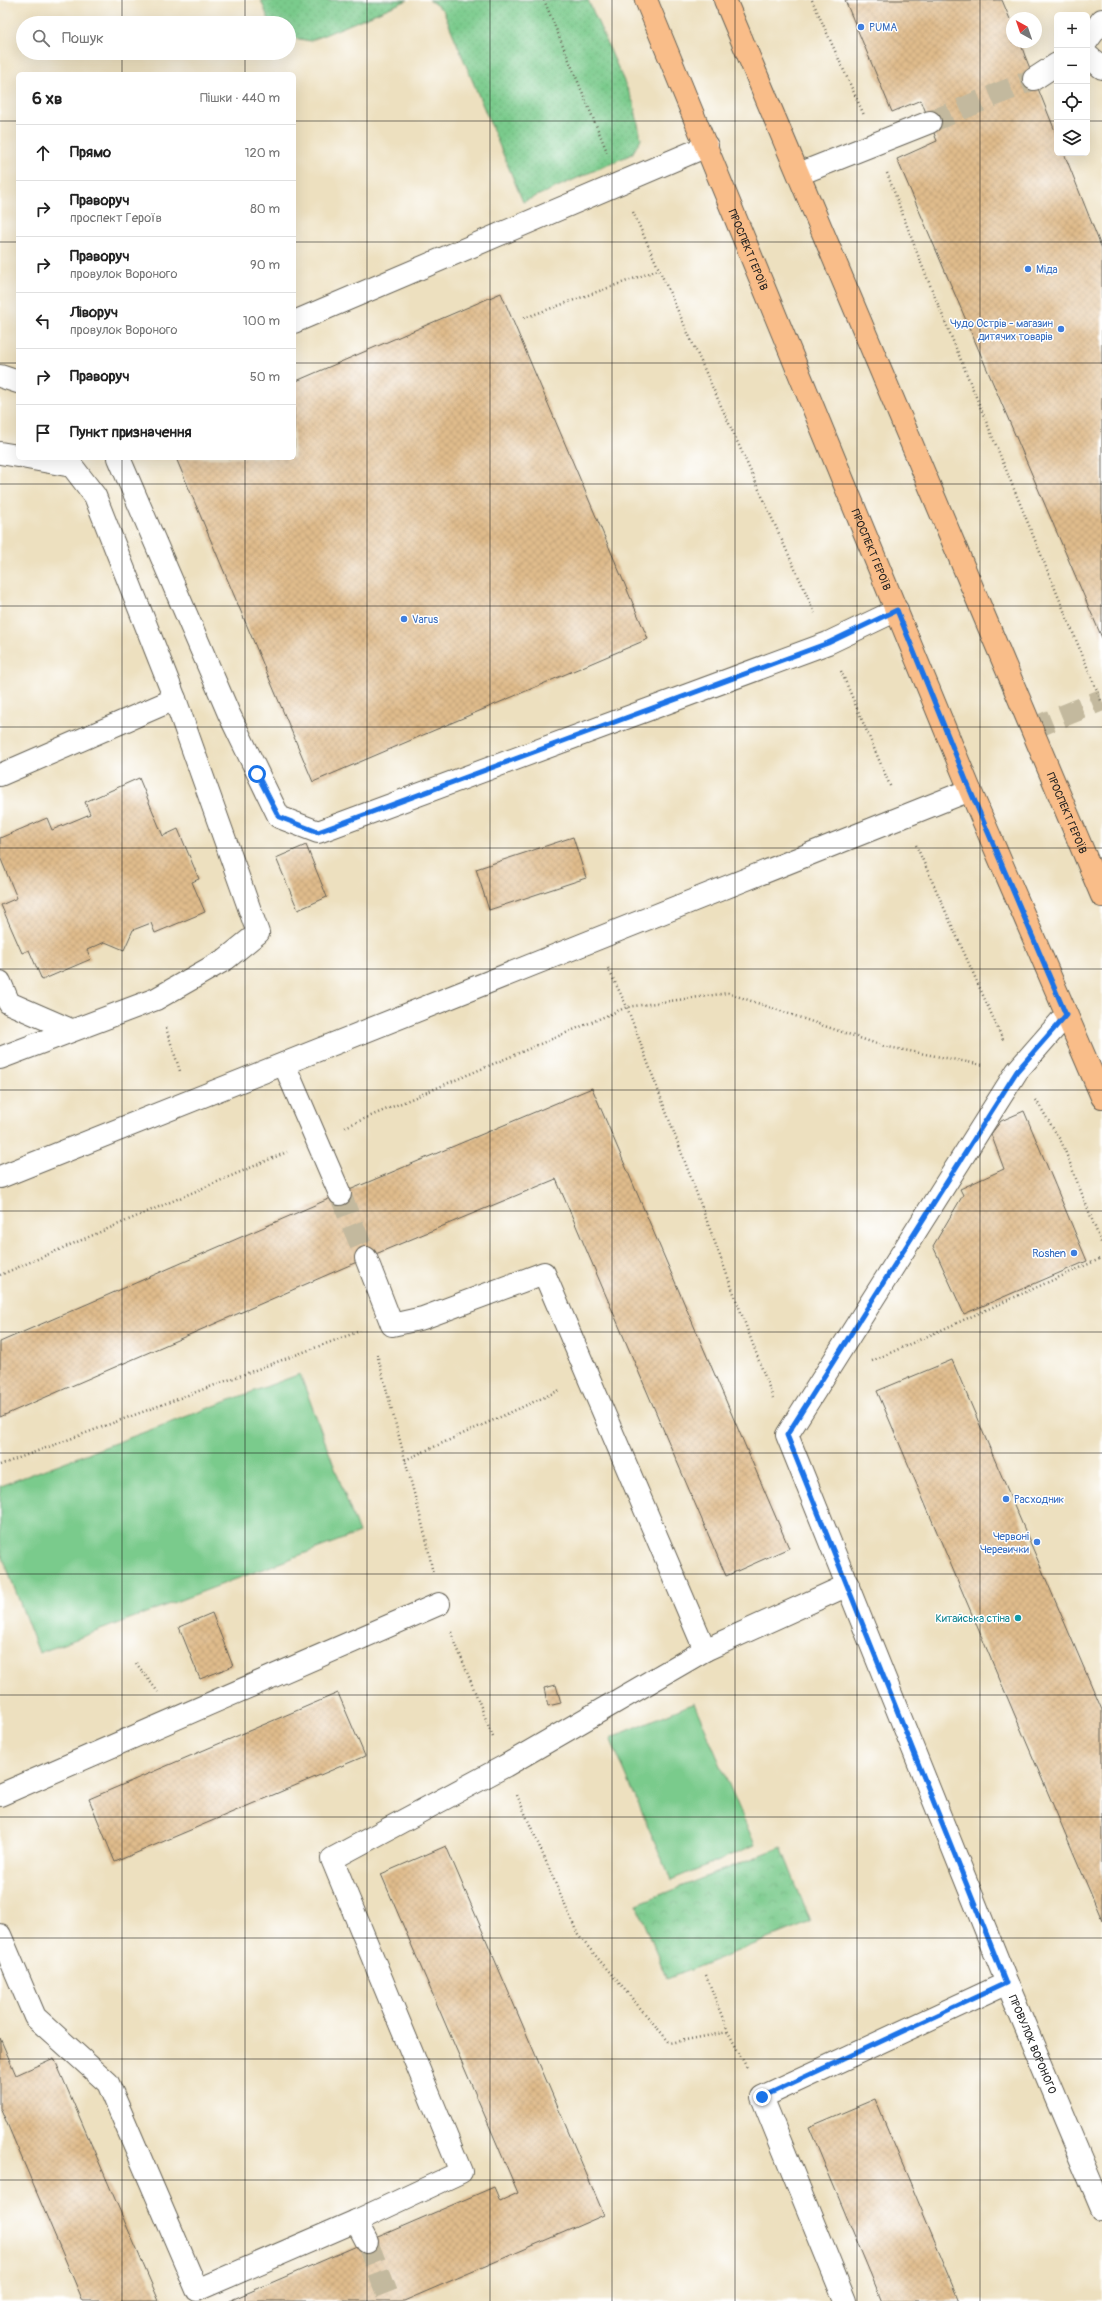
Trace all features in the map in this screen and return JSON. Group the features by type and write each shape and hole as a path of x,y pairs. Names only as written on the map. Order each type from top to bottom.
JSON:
{"main road":[{"name":"ПРОСПЕКТ ГЕРОЇВ","path":"646,0 970,790 1066,1015 1095,1065 1102,1097"},
{"name":"ПРОСПЕКТ ГЕРОЇВ","path":"725,0 1102,896"}],"lane":[{"path":"1090,37 1102,20"},
{"path":"1090,58 1102,68"},
{"path":"1034,79 1054,66"},
{"path":"799,174 930,122"},
{"path":"296,321 707,146"},
{"path":"0,376 16,381"},
{"path":"0,453 16,456"},
{"path":"0,1058 156,999 226,959 258,933 175,699 95,496 72,466 38,460"},
{"path":"120,460 229,714 279,817 318,832 828,643 897,610"},
{"path":"0,775 175,699"},
{"path":"0,1177 970,790"},
{"path":"0,982 9,1003 71,1030"},
{"path":"787,1435 1017,1071 1066,1015"},
{"path":"284,1064 340,1194"},
{"path":"366,1258 392,1325 423,1318 544,1273 705,1650"},
{"name":"ПРОВУЛОК ВОРОНОГО","path":"787,1435 848,1584 1006,1983 1102,2209"},
{"path":"0,1935 35,2017 108,2082 197,2290 356,2222 461,2172 332,1859 505,1766 705,1650 848,1584"},
{"path":"0,1795 439,1604"},
{"path":"845,2301 762,2097 1006,1983"},
{"path":"356,2222 367,2242"}],"path":[{"path":"524,318 658,270 544,0"},
{"path":"812,0 876,144 921,263 1102,703"},
{"path":"595,940 627,1007 787,1435"},
{"path":"627,1007 728,993 883,1046 1017,1071 1062,1142 1102,1245"},
{"path":"156,999 171,1041 189,1102"},
{"path":"866,1364 1102,1258"},
{"path":"0,1465 370,1328 392,1325"},
{"path":"370,1328 427,1542 439,1604 505,1766 578,1935 670,2043 728,2032"},
{"path":"405,1460 588,1377"},
{"path":"706,1975 728,2032 762,2097"}],"green space":[{"path":"261,0 408,0 310,41 296,38 296,16 267,16"},
{"path":"429,0 588,0 634,104 641,139 632,154 523,202 443,10"},
{"path":"300,1374 359,1533 39,1653 0,1550 0,1486"},
{"path":"694,1703 755,1845 671,1880 610,1738"},
{"path":"781,1847 811,1922 667,1979 637,1904"}],"building":[{"path":"845,0 1002,0 1007,12 1006,48 1022,48 1054,128 1054,156 1065,156 1102,249 1102,638 897,159 937,141 921,100 892,112"},
{"path":"501,293 648,639 313,782 177,460 296,460 296,381"},
{"path":"139,778 163,836 178,829 199,879 192,882 205,912 155,933 151,923 133,930 124,950 105,942 87,950 91,959 42,980 29,950 22,953 1,905 17,898 0,857 0,838 47,818 52,830 90,814 85,802"},
{"path":"573,837 586,878 489,910 476,869"},
{"path":"306,845 327,897 298,910 276,858"},
{"path":"592,1088 789,1548 726,1576 556,1179 366,1258 0,1417 0,1342 340,1194"},
{"path":"1024,1111 1087,1261 964,1314 933,1246 963,1195 960,1189 1004,1169 991,1134 1001,1121"},
{"name":"Китайська стіна","path":"952,1360 1102,1710 1102,1920 877,1391"},
{"path":"212,1613 233,1666 200,1679 179,1627"},
{"path":"556,1685 561,1703 548,1706 544,1688"},
{"path":"338,1693 365,1756 115,1862 89,1799"},
{"path":"446,1846 604,2215 404,2301 229,2301 494,2187 500,2201 518,2193 381,1874"},
{"path":"0,2038 16,2075 54,2058 159,2301 83,2301 0,2107"},
{"path":"875,2099 960,2301 882,2301 809,2127"}],"tunnel":[{"path":"930,122 1034,79"},
{"path":"1031,729 1102,700"},
{"path":"340,1194 366,1258"},
{"path":"367,2242 390,2301"}],"place":[{"name":"PUMA","path":"861,27"},
{"name":"Міда","path":"1028,269"},
{"name":"Чудо Острів - магазин дитячих товарів","path":"1061,329"},
{"name":"Varus","path":"404,619"},
{"name":"Roshen","path":"1074,1253"},
{"name":"Расходник","path":"1006,1499"},
{"name":"Червоні Черевички","path":"1037,1542"},
{"name":"Китайська стіна","path":"1018,1618"}],"route":[{"path":"257,774 279,817 318,832 828,643 897,610 970,790 1066,1015 1017,1071 816,1386 787,1435 848,1584 1006,1983 762,2097"}]}
